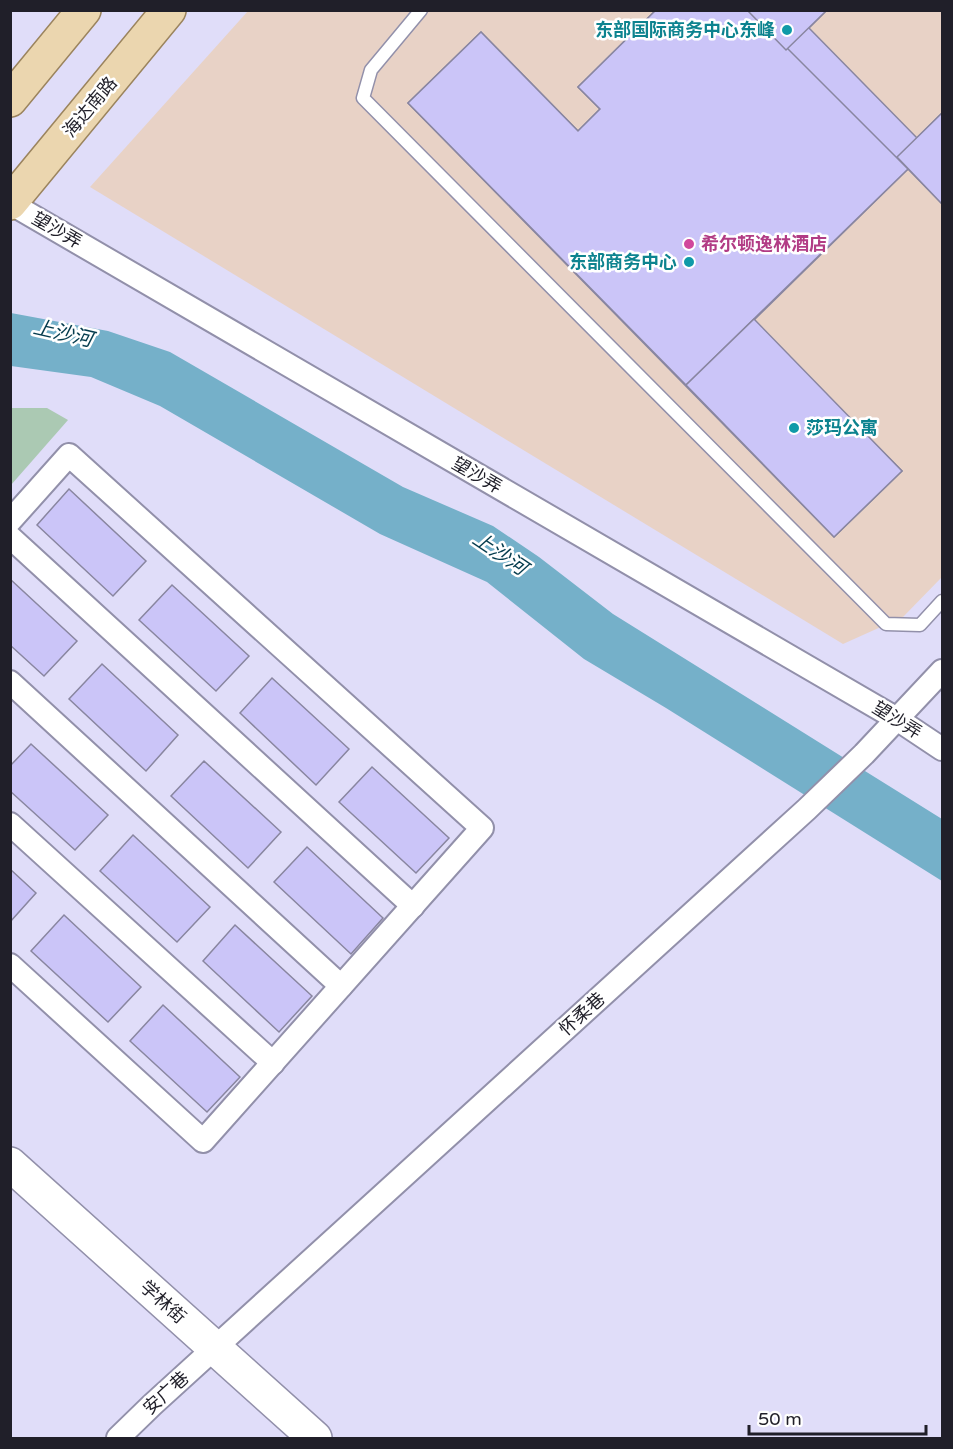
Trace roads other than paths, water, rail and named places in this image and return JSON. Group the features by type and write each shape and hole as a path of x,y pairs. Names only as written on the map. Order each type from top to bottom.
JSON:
{"main road":[{"path":"10,100 84,10"},
{"name":"海达南路","path":"10,203 169,10"},
{"name":"学林街","path":"10,1164 315,1438"}],"street":[{"name":"望沙弄","path":"10,203 897,719 942,749"},
{"path":"10,521 69,455 482,828 203,1141 10,965"},
{"path":"10,537 413,906"},
{"name":"怀柔巷","path":"215,1349 807,809 864,754 942,671"},
{"path":"10,682 341,986"},
{"path":"10,824 273,1063"},
{"name":"安广巷","path":"118,1438 215,1349"}],"lane":[{"path":"421,10 371,70 363,98 886,624 920,625 942,601"}],"water":[{"name":"上沙河","path":"11,313 108,331 170,352 403,487 493,526 539,557 613,614 942,819 942,881 584,659 487,582 380,534 160,406 91,377 11,366"}],"place":[{"name":"东部国际商务中心东峰","path":"787,30"},
{"name":"希尔顿逸林酒店","path":"689,244"},
{"name":"东部商务中心","path":"689,262"},
{"name":"莎玛公寓","path":"794,428"}]}
